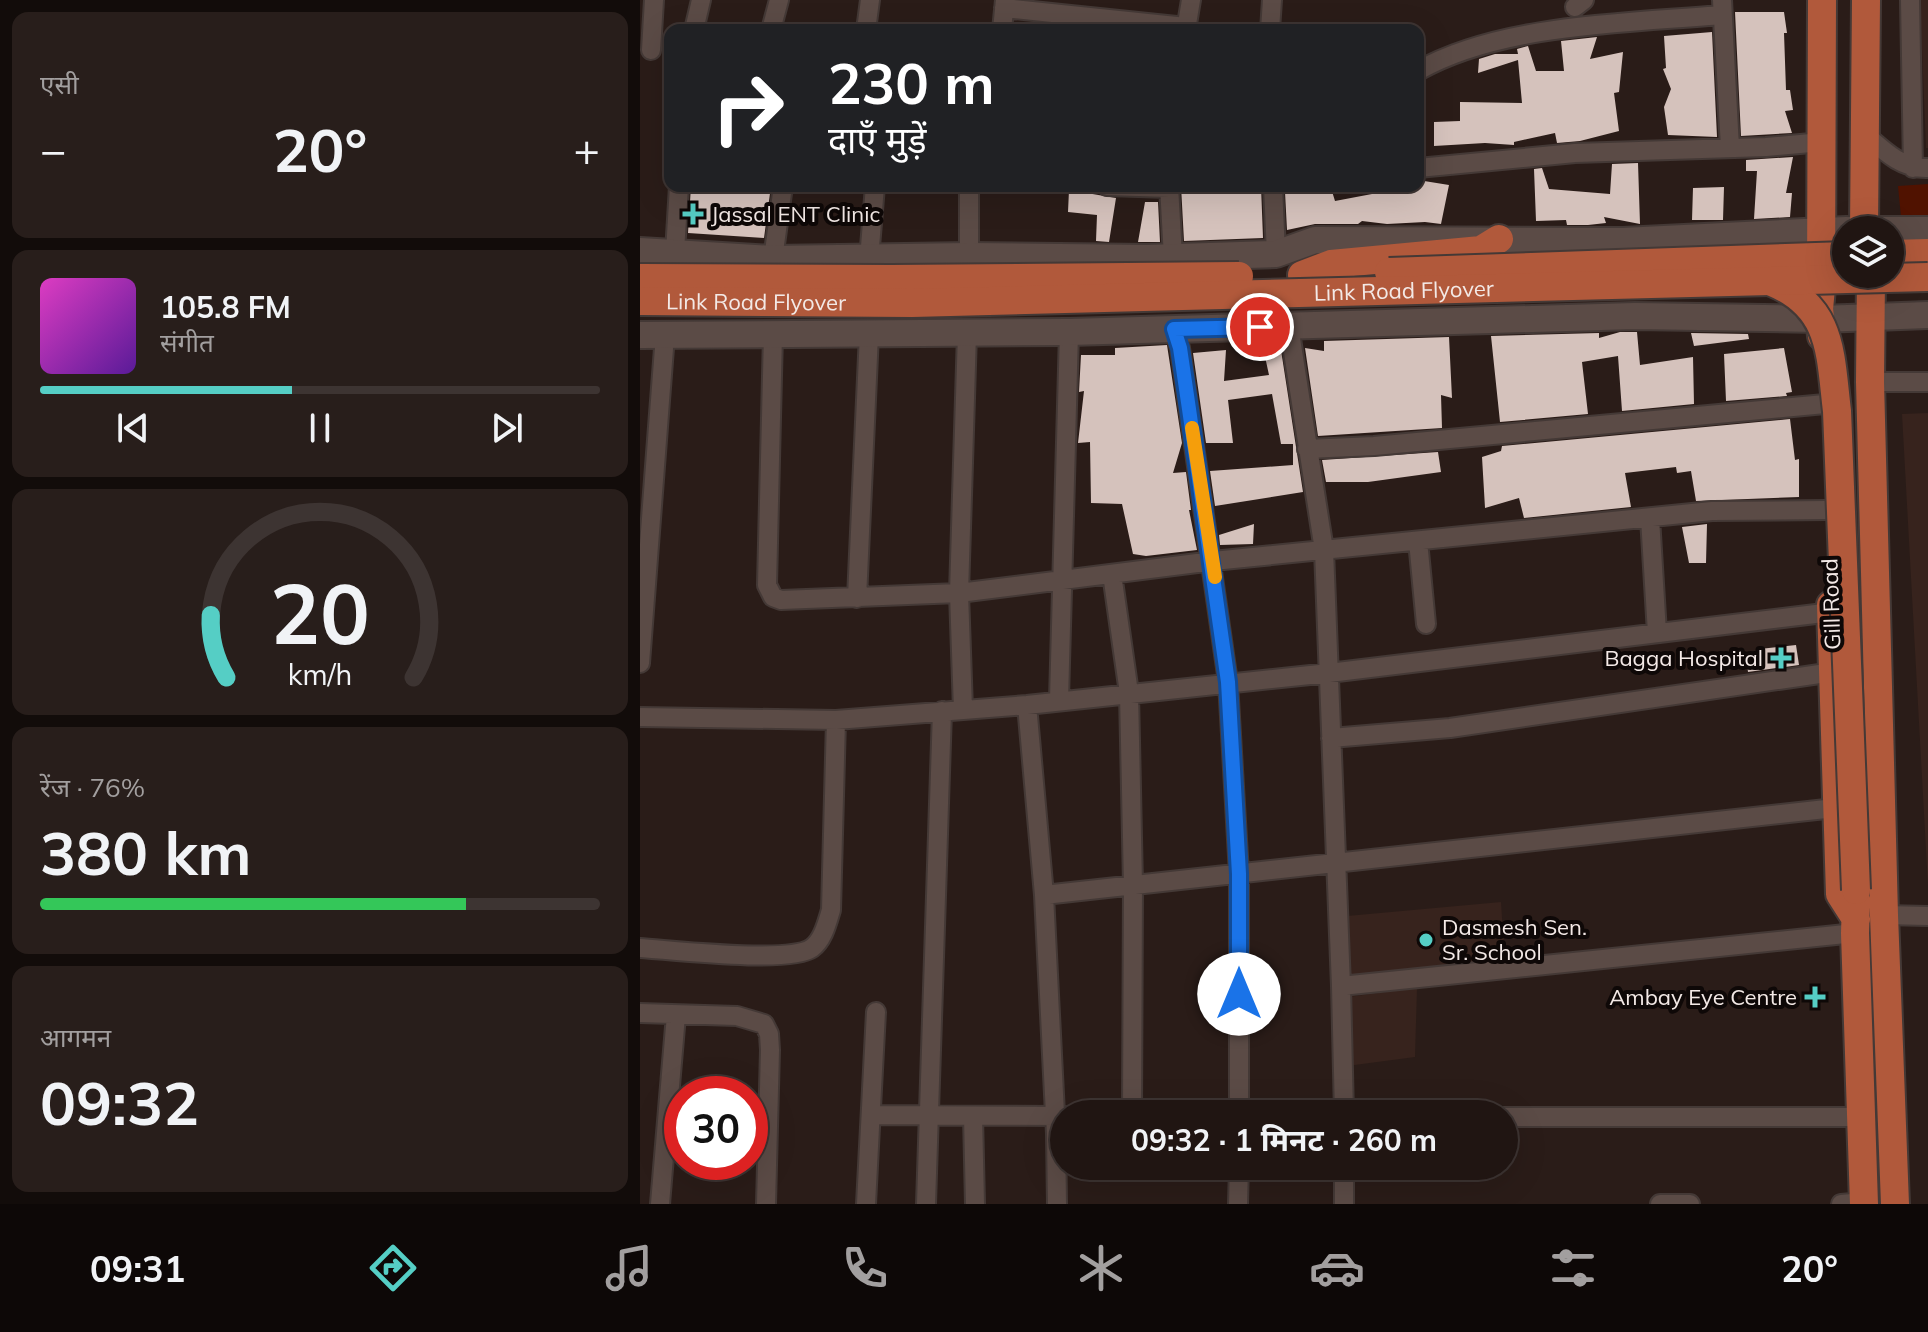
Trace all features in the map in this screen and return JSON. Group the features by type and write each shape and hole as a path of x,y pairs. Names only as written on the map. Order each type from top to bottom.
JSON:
{"main road":[{"name":"Gill Road","path":"1822,0 1822,142 1836,216"},
{"path":"1864,216 1866,0"},
{"path":"1302,275 1331,264 1481,250 1499,239"},
{"path":"1904,254 1928,253"},
{"name":"Link Road Flyover","path":"640,278 1302,275 1832,256"},
{"name":"Gill Road","path":"1832,258 1819,309 1825,404 1840,894 1855,926 1862,1117 1856,1203"},
{"name":"Link Road Flyover","path":"640,301 912,303 1928,277"},
{"path":"1771,282 1805,300 1815,312 1828,339 1837,411 1855,926"},
{"name":"Gill Road","path":"1872,288 1870,382 1895,1204"}],"street":[{"path":"654,0 654,50"},
{"path":"695,24 701,0"},
{"path":"773,24 779,0"},
{"path":"867,24 870,0"},
{"path":"1187,24 1191,0"},
{"path":"1270,24 1272,0"},
{"path":"1866,135 1888,154 1920,168 1910,0"},
{"path":"1003,24 1005,4 1156,24"},
{"path":"1424,68 1466,50 1543,32 1722,8 1730,148"},
{"path":"1424,167 1575,153 1822,142"},
{"path":"675,252 679,192"},
{"path":"773,259 782,192"},
{"path":"869,259 875,192"},
{"path":"969,192 969,256"},
{"path":"1169,192 1173,257"},
{"path":"1273,192 1276,254"},
{"path":"640,251 773,259 1173,257 1276,254 1315,240 1623,241 1832,230"},
{"path":"1904,230 1928,230"},
{"path":"640,663 652,335 1069,332 1635,316 1821,319 1928,315"},
{"path":"1289,326 1324,550 1344,1100"},
{"path":"1174,329 1180,348 1213,561 1228,683 1239,874 1239,1100"},
{"path":"1059,700 1069,332"},
{"path":"963,710 959,593 967,333"},
{"path":"773,334 767,571 769,592 773,597 794,601 959,593 1213,561 1712,511 1827,510"},
{"path":"857,598 869,334"},
{"path":"1870,382 1928,382"},
{"path":"1307,449 1374,446 1825,404"},
{"path":"1650,518 1657,633"},
{"path":"1418,541 1426,624"},
{"path":"1112,574 1129,693 1133,885 1132,1100"},
{"path":"640,717 836,720 1027,705 1329,673 1832,612"},
{"path":"1331,738 1450,728 1833,672"},
{"path":"1027,705 1059,1100"},
{"path":"926,1204 942,711"},
{"path":"640,948 779,956 811,948 820,939 831,910 836,720"},
{"path":"1044,895 1835,808"},
{"path":"1884,915 1928,916"},
{"path":"1341,986 1855,926"},
{"path":"866,1204 876,1012"},
{"path":"640,1013 737,1016 764,1024 769,1034 770,1082 766,1204"},
{"path":"660,1204 676,1015"},
{"path":"871,1115 1050,1116"},
{"path":"973,1116 975,1204"},
{"path":"1518,1117 1862,1117"},
{"path":"1057,1204 1058,1180"},
{"path":"1238,1204 1239,1180"},
{"path":"1344,1180 1344,1204"},
{"path":"1660,1204 1690,1204"}],"shaded area":[{"path":"1920,0 1928,0 1928,148 1926,148"},
{"path":"1928,184 1928,216 1901,216 1898,186"},
{"path":"1928,413 1928,886 1902,414"},
{"name":"Dasmesh Sen. Sr. School","path":"1501,902 1505,964 1350,979 1347,916"},
{"name":"Dasmesh Sen. Sr. School","path":"1417,988 1415,1057 1347,1066 1348,997"}],"building":[{"path":"1735,12 1784,12 1787,33 1784,33 1786,90 1790,90 1793,110 1785,111 1792,133 1741,136"},
{"path":"1712,32 1717,137 1668,135 1664,107 1671,89 1663,69 1666,68 1664,36"},
{"path":"1597,37 1590,59 1623,52 1619,92 1614,93 1619,131 1580,141 1557,143 1555,133 1514,142 1514,145 1434,146 1434,122 1460,121 1460,102 1522,103 1518,60 1478,73 1479,59 1495,54 1518,54 1517,49 1528,46 1536,71 1564,71 1561,41"},
{"path":"1793,157 1786,193 1792,193 1790,217 1754,219 1757,171 1746,171 1746,160"},
{"path":"1638,163 1640,224 1604,217 1606,223 1588,225 1567,225 1566,220 1536,221 1534,169 1542,168 1549,189 1610,194 1612,164"},
{"path":"1424,181 1449,185 1441,224 1362,221 1358,224 1315,224 1287,230 1285,192 1332,192 1335,201 1372,194 1424,192"},
{"path":"1724,187 1723,220 1692,220 1693,188"},
{"path":"691,192 770,192 764,238 688,233"},
{"path":"1069,192 1116,198 1109,242 1096,241 1097,215 1068,212"},
{"path":"1181,192 1261,192 1263,238 1184,241"},
{"path":"1145,202 1158,202 1160,242 1138,242"},
{"path":"1620,332 1637,332 1640,365 1693,357 1694,404 1622,411 1618,356 1582,362 1588,414 1500,422 1491,336 1599,333 1599,338"},
{"path":"1691,333 1748,334 1749,339 1694,346"},
{"path":"1449,337 1452,398 1441,395 1442,428 1318,436 1305,348 1324,351 1324,341"},
{"path":"1167,345 1182,443 1173,473 1186,472 1197,550 1146,556 1133,554 1122,504 1091,503 1090,442 1078,443 1084,391 1079,392 1081,355 1115,355 1115,348"},
{"path":"1784,348 1792,392 1786,393 1787,396 1726,401 1724,354"},
{"path":"1226,350 1224,381 1269,375 1264,352 1281,350 1303,492 1215,506 1210,471 1293,465 1293,444 1281,444 1272,394 1228,400 1233,443 1206,443 1193,353"},
{"path":"1790,419 1795,460 1799,459 1799,497 1696,501 1691,471 1677,473 1676,467 1625,473 1631,507 1524,518 1519,498 1485,508 1482,457 1501,451 1502,446"},
{"path":"1438,452 1441,472 1368,482 1326,482 1322,460"},
{"path":"1254,524 1253,544 1220,545 1219,535"},
{"path":"1707,524 1706,563 1689,563 1682,527"},
{"path":"1796,645 1799,665 1748,672 1746,657 1761,655 1760,649"}],"slow traffic":[{"path":"1192,428 1215,577"}],"place":[{"name":"Jassal ENT Clinic","path":"693,214"},
{"name":"Bagga Hospital","path":"1781,658"},
{"name":"Dasmesh Sen. Sr. School","path":"1426,940"},
{"name":"Ambay Eye Centre","path":"1815,997"}],"route":[{"path":"1239,994 1239,874 1228,682 1213,561 1180,348 1174,329 1260,327"}]}
